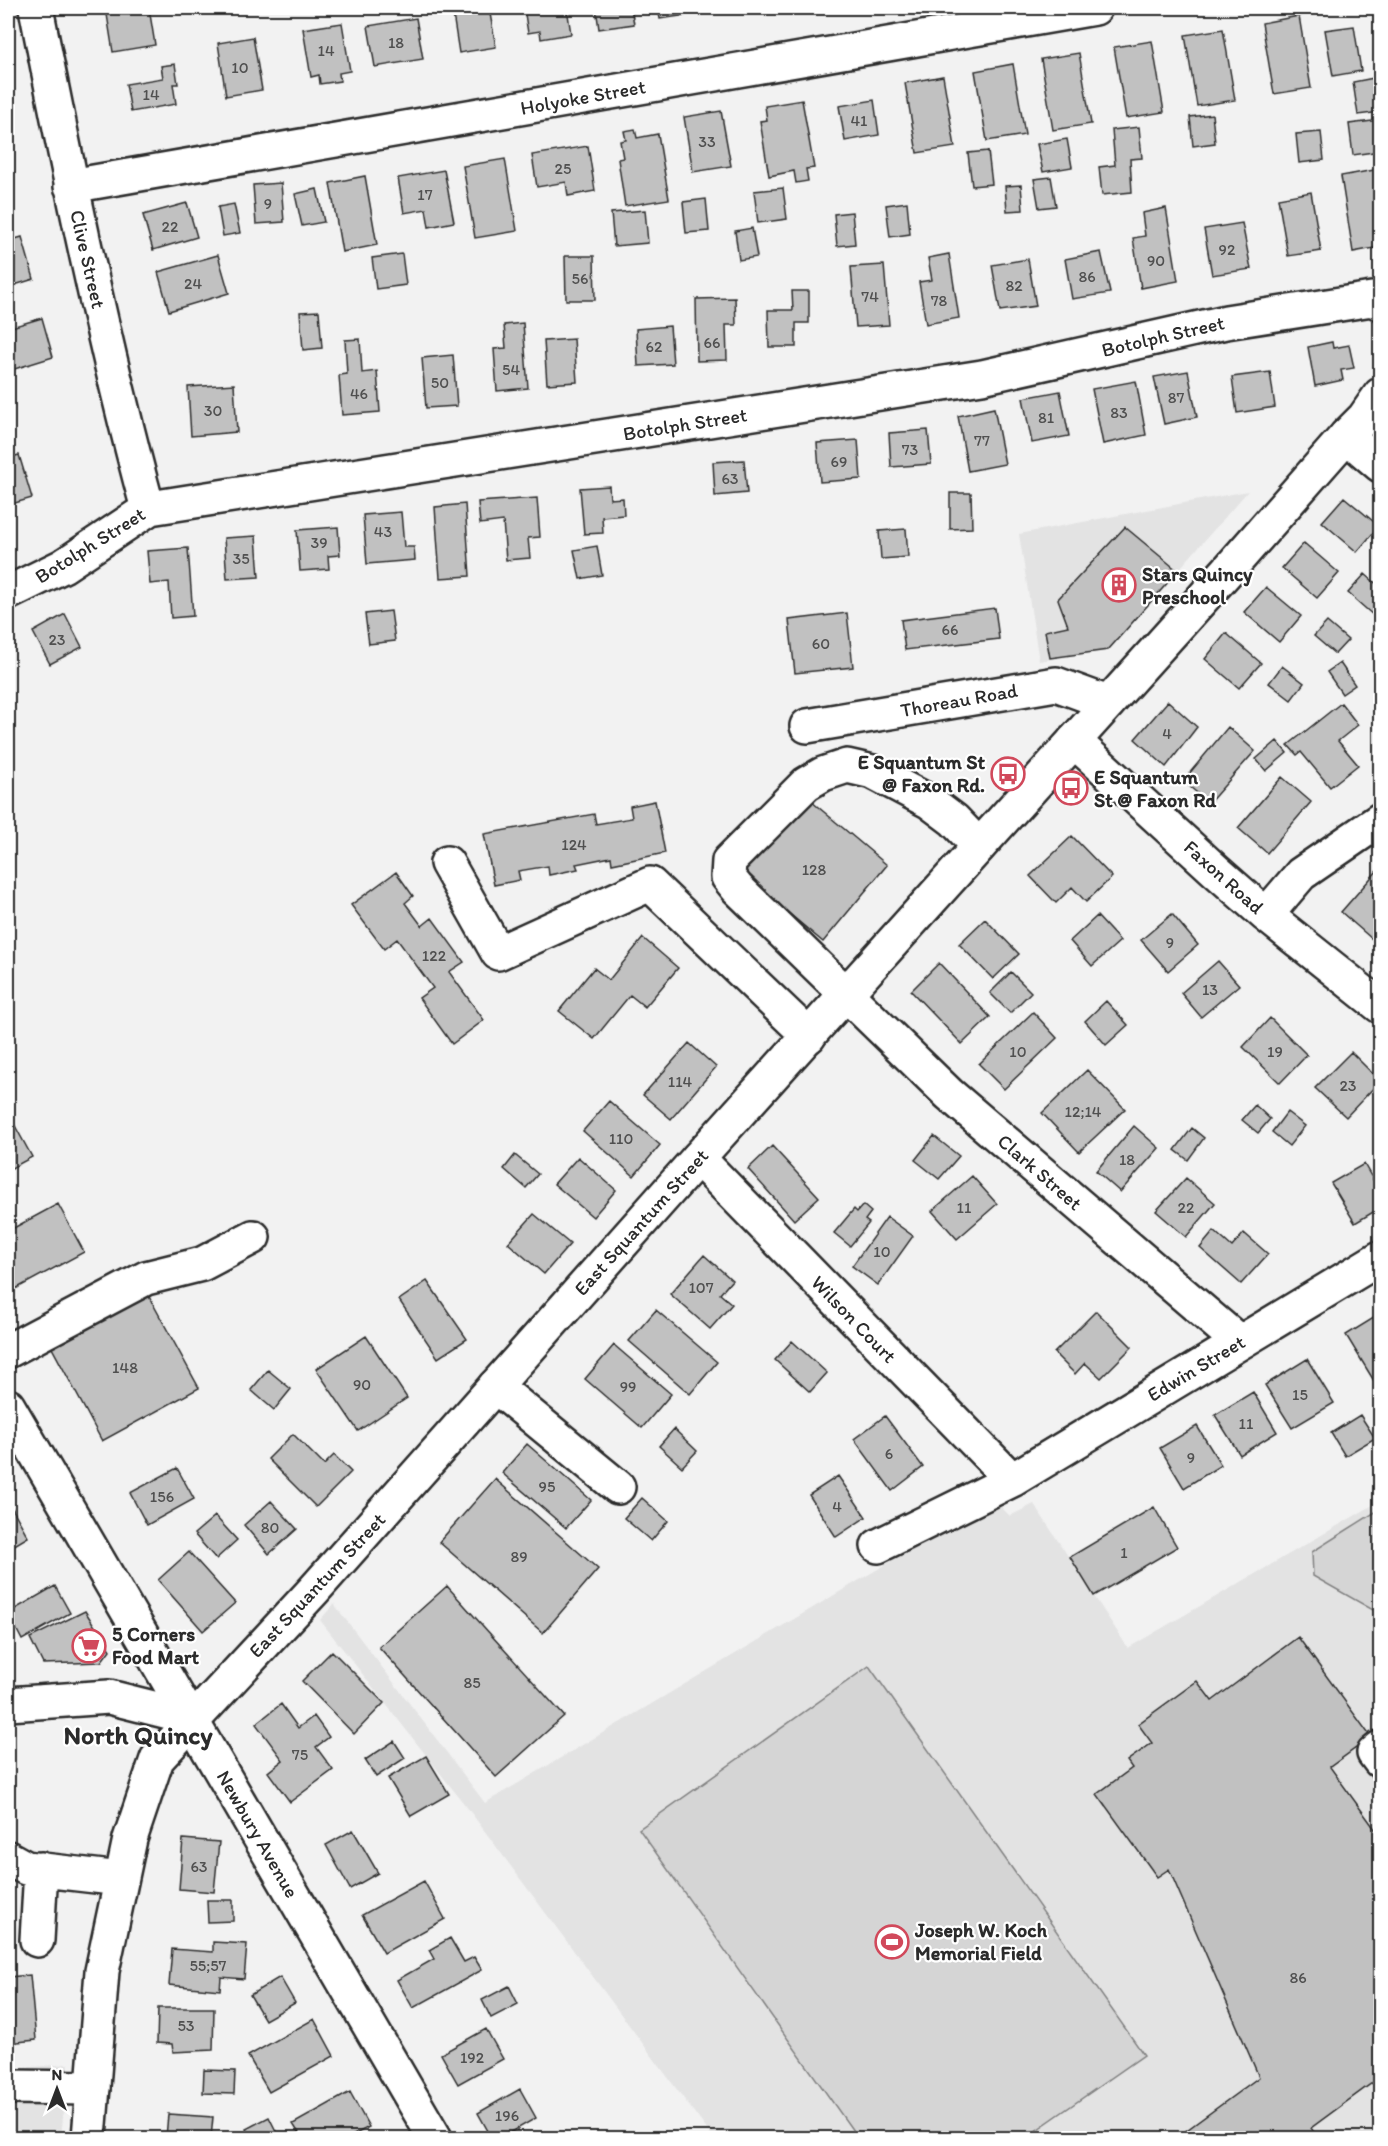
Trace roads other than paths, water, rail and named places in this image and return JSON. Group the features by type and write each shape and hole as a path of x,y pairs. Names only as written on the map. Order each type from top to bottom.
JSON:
{"street":[{"name":"Clive Street","path":"36,8 71,186 129,439 148,509"},
{"name":"Holyoke Street","path":"71,186 1095,8"},
{"name":"Botolph Street","path":"8,593 63,566 148,509 982,377 1226,322 1372,299 1380,303"},
{"name":"East Squantum Street","path":"89,2139 102,1971 130,1839 157,1759 314,1590 698,1158 1364,418 1380,395"},
{"path":"1346,436 1380,465"},
{"name":"Thoreau Road","path":"807,726 1056,684 1108,703"},
{"name":"Faxon Road","path":"1074,741 1266,915 1380,1006"},
{"name":"Clark Street","path":"980,846 954,820 930,802 873,772 847,766 824,774 806,784 729,861 728,877 949,1094 1239,1342"},
{"path":"1266,915 1301,874 1380,820"},
{"path":"447,863 498,953 650,884 808,1036"},
{"name":"Wilson Court","path":"698,1158 1012,1480"},
{"path":"8,1350 146,1278 202,1264 253,1237"},
{"name":"Edwin Street","path":"878,1546 1012,1480 1380,1258"},
{"path":"495,1386 618,1487"},
{"name":"Newbury Avenue","path":"8,1407 435,2139"},
{"path":"8,1704 109,1697 169,1712 192,1722"},
{"path":"1380,1748 1374,1753 1380,1761"},
{"path":"8,1858 26,1868 121,1879"},
{"path":"37,1940 41,1869"},
{"path":"8,2087 93,2088"}],"place":[{"name":"Stars Quincy Preschool","path":"1119,585"},
{"name":"E Squantum St @ Faxon Rd.","path":"1008,774"},
{"name":"E Squantum St @ Faxon Rd","path":"1071,788"},
{"name":"5 Corners Food Mart","path":"89,1646"},
{"name":"Joseph W. Koch Memorial Field","path":"892,1942"}],"district":[{"name":"North Quincy","path":"138,1735"}]}
